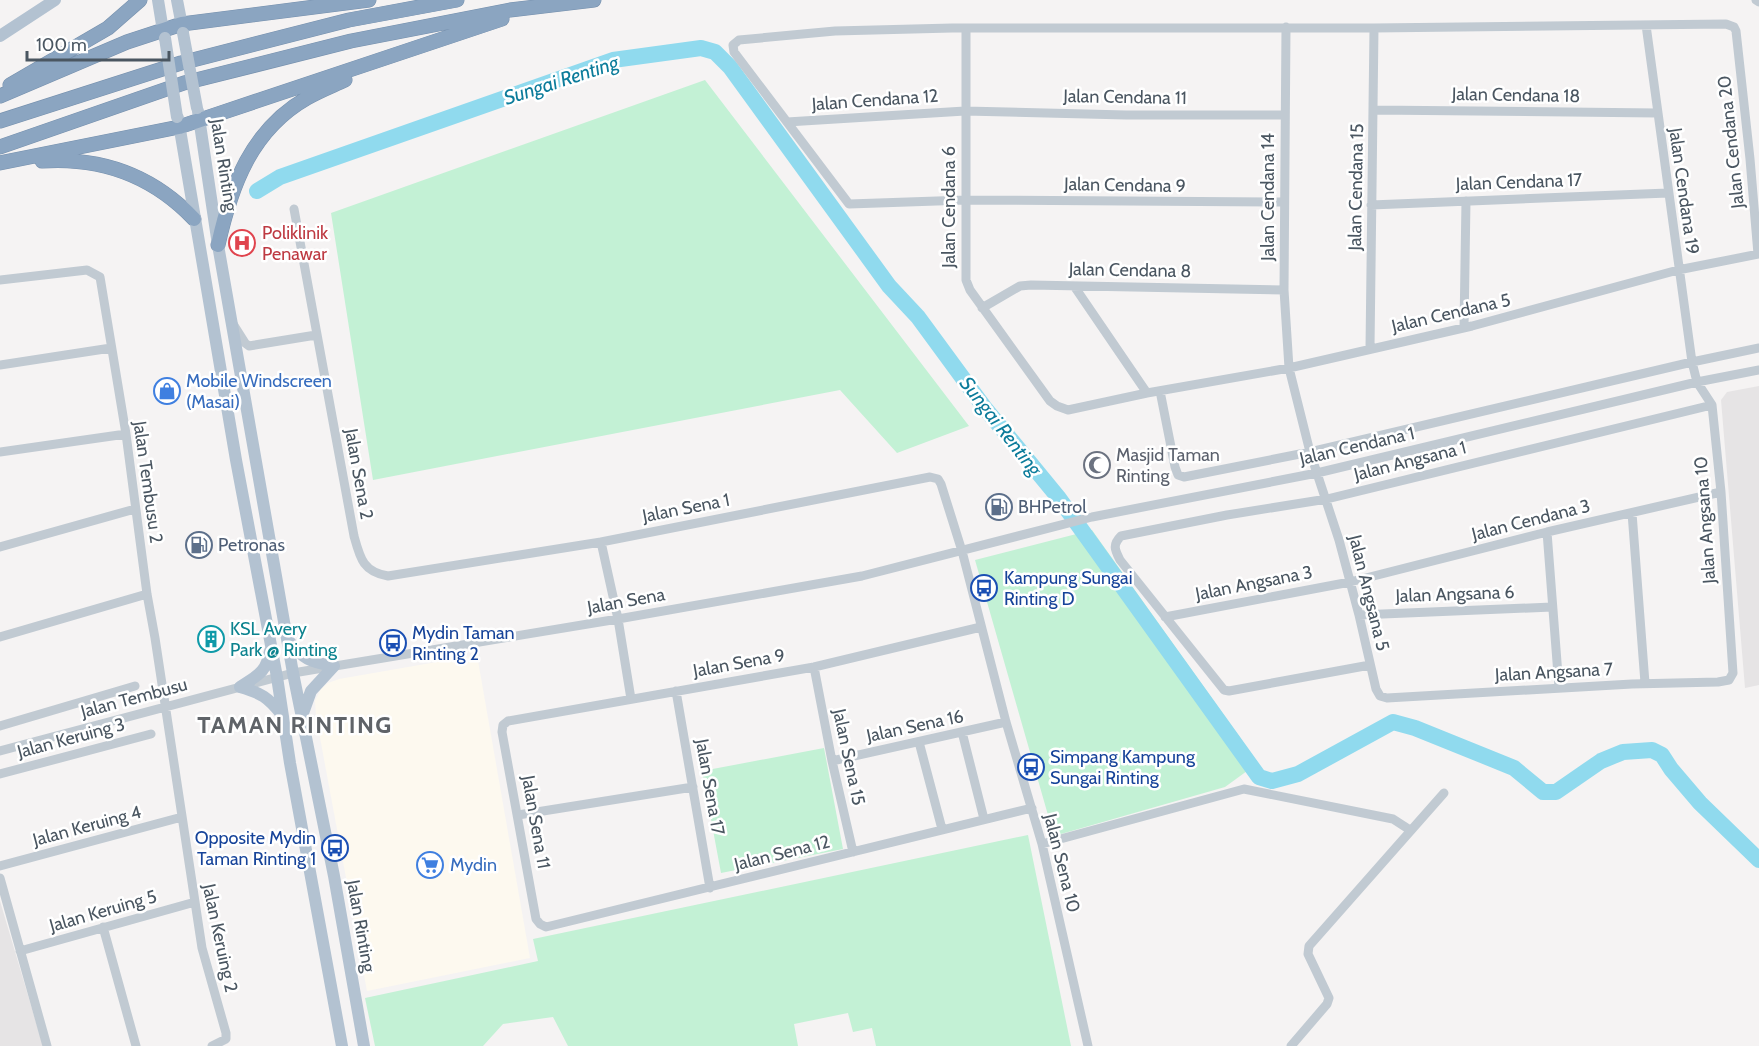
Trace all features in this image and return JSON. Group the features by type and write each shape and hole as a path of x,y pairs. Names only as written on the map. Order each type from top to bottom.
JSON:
{"highway":[{"path":"0,91 108,28 140,0"},
{"path":"301,0 338,3"},
{"path":"0,96 127,42 183,29 338,3 369,0"},
{"path":"0,121 181,63 349,20 457,0"},
{"path":"0,147 184,83 351,40 510,10 594,0"},
{"path":"0,164 178,122 390,57 544,6"},
{"path":"218,245 228,201 244,165 255,146 269,129 307,98 390,57"},
{"path":"0,164 68,161 126,172 159,189 182,206 194,219"}],"main road":[{"path":"0,36 56,0"},
{"path":"158,0 194,219 342,1046"},
{"name":"Jalan Rinting","path":"177,0 293,673 334,876 364,1046"},
{"path":"287,639 299,654 307,659 334,666 311,691 301,717"},
{"path":"240,687 260,674 267,666 271,644"},
{"path":"240,687 261,693 283,716"}],"street":[{"name":"Jalan Cendana 20","path":"1646,25 1726,24 1734,27 1736,31 1755,158 1759,254"},
{"path":"787,122 734,52 735,42 834,31 966,28 1646,25"},
{"name":"Jalan Cendana 19","path":"1646,25 1692,362"},
{"name":"Jalan Cendana 14","path":"1286,27 1284,290 1289,368 1310,452"},
{"name":"Jalan Cendana 6","path":"966,28 966,280 970,290 1050,401 1057,406 1068,410 1148,393"},
{"name":"Jalan Cendana 15","path":"1370,348 1374,28"},
{"name":"Jalan Cendana 18","path":"1374,110 1657,113"},
{"name":"Jalan Cendana 11","path":"965,111 1126,115 1285,115"},
{"name":"Jalan Cendana 12","path":"787,122 965,111"},
{"name":"Jalan Cendana 9","path":"787,122 849,204 966,200 1284,202"},
{"name":"Jalan Cendana 17","path":"1371,205 1668,193"},
{"path":"1464,328 1466,201"},
{"name":"Jalan Sena 2","path":"294,209 354,536 359,555 366,566"},
{"name":"Jalan Cendana 5","path":"1148,393 1289,368 1464,328 1678,270 1759,254"},
{"name":"Jalan Tembusu 2","path":"0,280 87,270 99,277 126,434 164,707"},
{"name":"Jalan Cendana 8","path":"982,308 1020,286 1031,285 1284,290"},
{"path":"1074,286 1148,393"},
{"path":"232,321 249,346 316,335"},
{"path":"0,365 111,348"},
{"name":"Jalan Cendana 1","path":"1160,391 1178,475 1184,477 1310,452 1759,348"},
{"name":"Jalan Angsana 10","path":"1692,362 1697,382 1712,405 1721,492 1732,674 1730,680"},
{"name":"Jalan Cendana 1","path":"962,550 1092,517 1317,473 1697,382 1759,370"},
{"name":"Jalan Angsana 1","path":"1165,617 1120,560 1114,549 1115,542 1121,537 1206,519 1327,499 1712,405"},
{"path":"0,452 126,434"},
{"name":"Jalan Angsana 5","path":"1310,452 1327,499 1359,615 1376,689 1380,696"},
{"name":"Jalan Sena 1","path":"366,566 377,574 388,576 602,542 930,477 938,479 941,484 962,550"},
{"name":"Jalan Cendana 3","path":"1350,582 1547,532 1721,492"},
{"path":"0,547 135,509"},
{"path":"1632,513 1645,683"},
{"path":"1547,532 1558,688"},
{"path":"602,542 631,699"},
{"name":"Jalan Sena","path":"277,677 862,576 962,550"},
{"name":"Jalan Sena 10","path":"962,550 1006,722 1042,843 1088,1046"},
{"name":"Jalan Angsana 3","path":"1165,617 1350,582"},
{"path":"0,637 147,594"},
{"name":"Jalan Angsana 6","path":"1359,615 1552,607"},
{"path":"1165,617 1226,691 1370,665"},
{"name":"Jalan Sena 9","path":"502,725 508,721 814,667 981,627"},
{"name":"Jalan Sena 15","path":"814,667 853,852"},
{"name":"Jalan Tembusu","path":"0,751 277,677"},
{"name":"Jalan Angsana 7","path":"1380,696 1387,698 1730,680"},
{"path":"0,726 135,686"},
{"name":"Jalan Sena 17","path":"676,691 710,888"},
{"name":"Jalan Keruing 2","path":"164,707 202,948 226,1033 226,1039 212,1046"},
{"name":"Jalan Sena 16","path":"832,761 1006,722"},
{"name":"Jalan Sena 11","path":"502,725 501,732 536,919 540,924"},
{"path":"962,732 984,819"},
{"name":"Jalan Keruing 3","path":"0,774 151,734"},
{"path":"919,742 942,830"},
{"path":"518,814 693,787"},
{"path":"1042,843 1244,789 1393,819 1410,830"},
{"path":"1291,1046 1327,1004 1329,998 1308,954 1309,946 1444,793"},
{"name":"Jalan Sena 12","path":"540,924 546,927 1032,808"},
{"name":"Jalan Keruing 4","path":"0,866 182,817"},
{"path":"0,878 46,1046"},
{"name":"Jalan Keruing 5","path":"20,951 195,902"},
{"path":"104,927 136,1046"}],"shaded area":[{"path":"1759,386 1759,685 1745,688 1721,400 1727,392"},
{"path":"477,655 530,958 367,991 315,701 321,689 328,683 339,679"},
{"path":"0,901 43,1046 0,1046"}],"green space":[{"path":"705,80 969,426 897,453 840,390 373,480 331,213"},
{"path":"1092,530 1258,763 1225,787 1054,836 975,560"},
{"path":"824,748 843,849 721,873 702,771"},
{"path":"1028,835 1071,1046 876,1046 872,1028 853,1032 848,1013 794,1024 798,1046 568,1046 553,1017 503,1024 483,1046 375,1046 365,998 538,961 533,939"}],"waterway":[{"name":"Sungai Renting","path":"257,191 280,177 613,60 701,48 715,52 730,67 889,286 918,317 984,407 1058,497 1259,777 1272,781 1298,774 1393,722 1415,728 1514,768 1543,792 1556,792 1601,761 1623,752 1652,750 1662,755 1700,803 1759,860"}],"place":[{"name":"Poliklinik Penawar","path":"242,243"},
{"name":"Mobile Windscreen (Masai)","path":"167,391"},
{"name":"Masjid Taman Rinting","path":"1097,465"},
{"name":"BHPetrol","path":"999,507"},
{"name":"Petronas","path":"199,545"},
{"name":"Kampung Sungai Rinting D","path":"984,588"},
{"name":"KSL Avery Park @ Rinting","path":"211,639"},
{"name":"Mydin Taman Rinting 2","path":"393,643"},
{"name":"Simpang Kampung Sungai Rinting","path":"1031,767"},
{"name":"Opposite Mydin Taman Rinting 1","path":"335,848"},
{"name":"Mydin","path":"430,865"}],"district":[{"name":"TAMAN RINTING","path":"295,725"}]}
